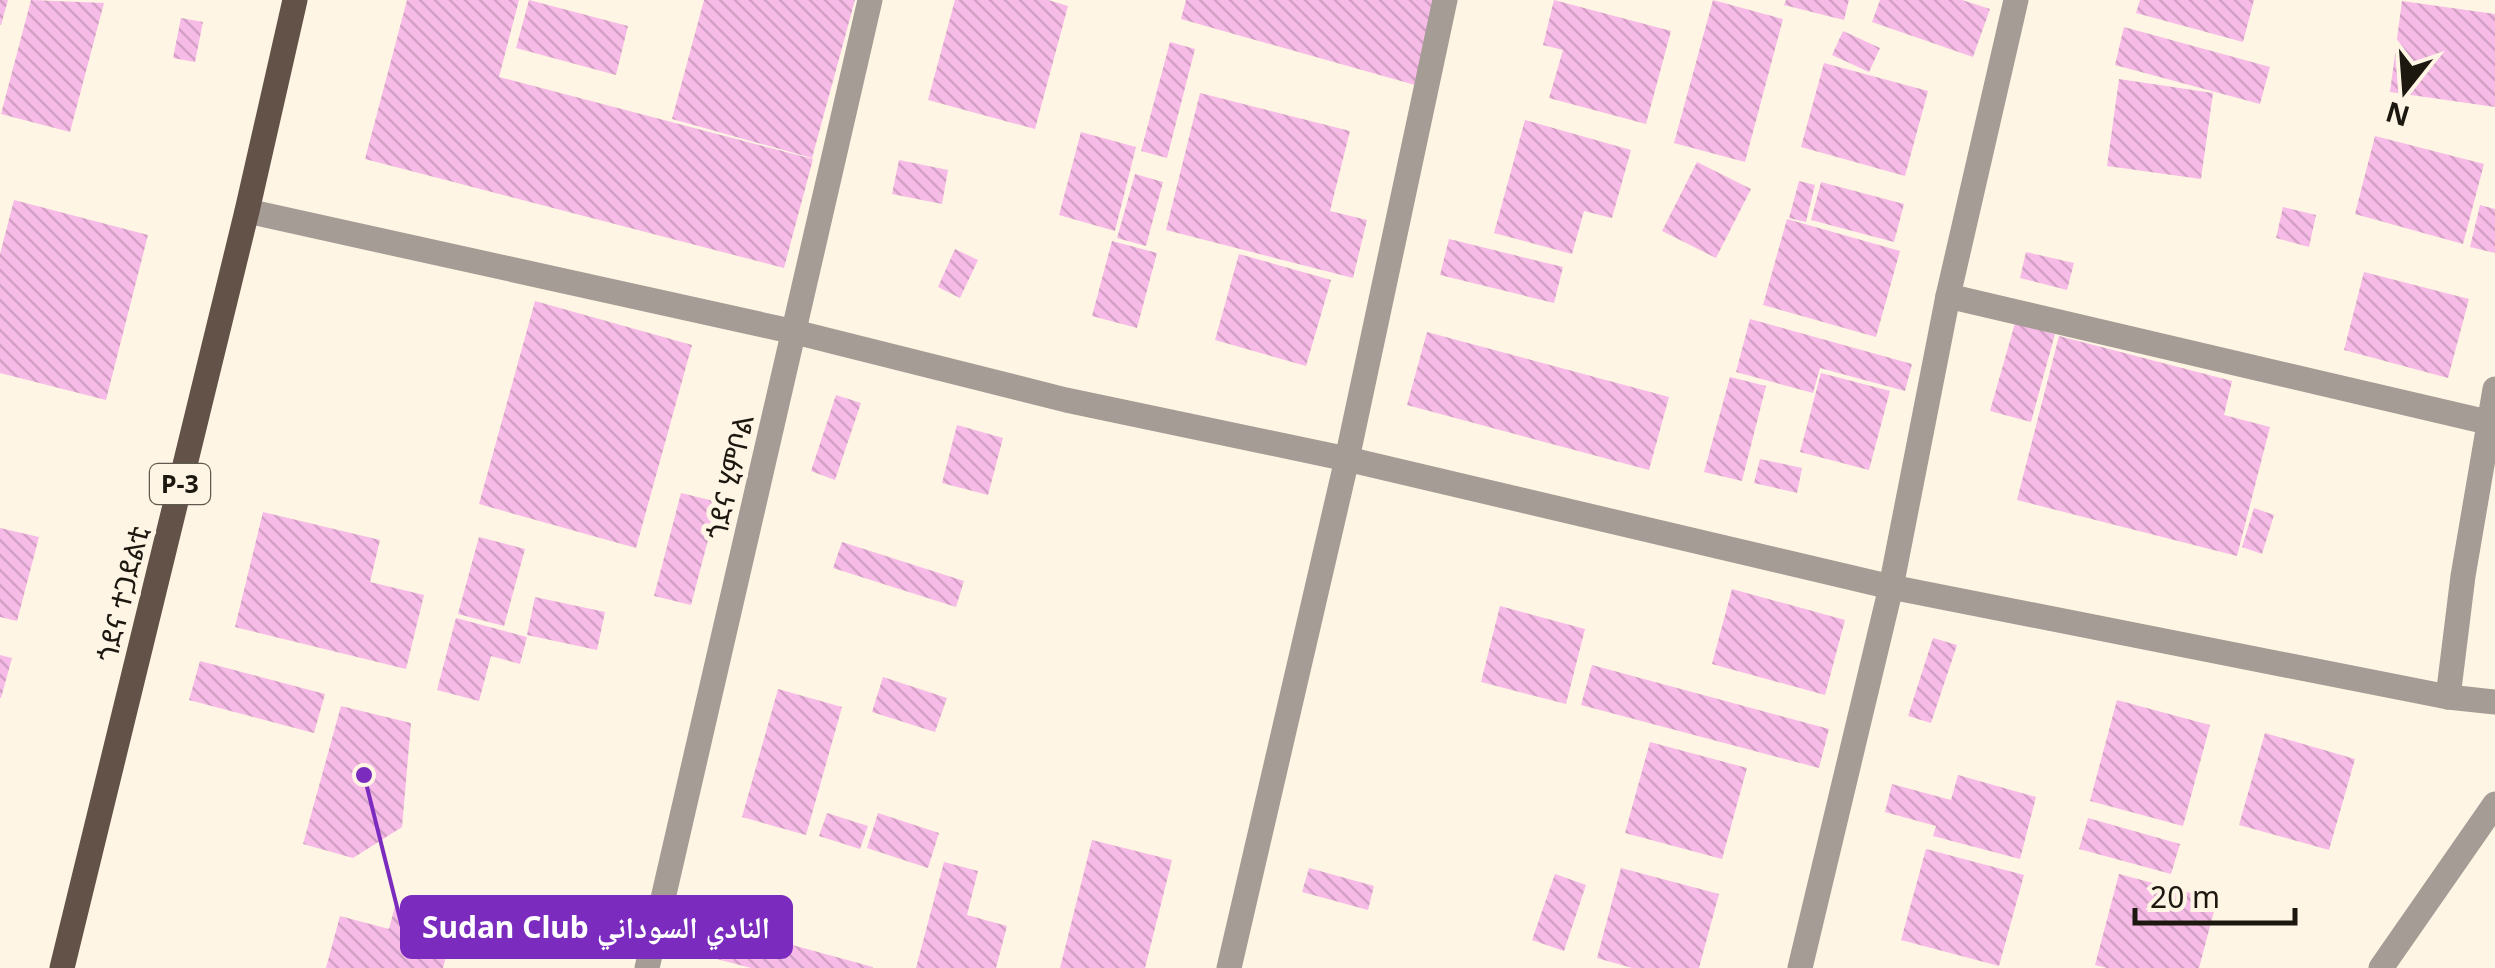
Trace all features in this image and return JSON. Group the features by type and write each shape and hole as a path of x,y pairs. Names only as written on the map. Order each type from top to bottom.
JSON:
{"main road":[{"name":"ጎደና ተጋደልቲ","path":"62,968 296,0"}],"street":[{"name":"ጎደና ሂምቦል","path":"647,968 870,0"},
{"path":"1228,968 1347,459 1445,0"},
{"path":"1800,968 1890,587 1948,296 2016,0"},
{"path":"247,211 795,332 1066,400 1347,459 1890,587 2448,697 2495,702"},
{"path":"1948,296 2487,422"},
{"path":"2448,697 2495,388"},
{"path":"2381,968 2495,804"}],"building":[{"path":"0,0 8,0 1,25 0,25"},
{"path":"31,0 104,3 70,132 1,114"},
{"path":"407,0 519,0 499,77 813,159 784,268 365,159"},
{"path":"529,0 628,26 616,75 516,48"},
{"path":"704,0 855,0 812,158 672,119"},
{"path":"955,0 1048,0 1068,6 1035,129 928,100"},
{"path":"1186,0 1439,0 1415,85 1181,19"},
{"path":"1554,0 1671,31 1646,124 1549,98 1563,50 1543,45"},
{"path":"1713,0 1783,19 1745,162 1674,143"},
{"path":"1786,0 1849,0 1844,20 1784,5"},
{"path":"1880,0 1962,0 1990,9 1973,57 1872,22"},
{"path":"2140,0 2254,0 2243,42 2136,13"},
{"path":"2402,1 2495,14 2495,107 2390,92"},
{"path":"181,18 203,22 195,62 173,58"},
{"path":"2124,27 2270,67 2260,104 2115,65"},
{"path":"1843,31 1880,48 1869,72 1832,55"},
{"path":"1170,42 1195,49 1167,158 1141,151"},
{"path":"1824,63 1928,91 1905,176 1801,147"},
{"path":"2119,79 2213,93 2201,179 2107,166"},
{"path":"1200,93 1350,131 1330,211 1367,220 1353,278 1166,230"},
{"path":"1525,120 1631,150 1612,218 1584,211 1572,254 1494,233"},
{"path":"1081,132 1136,147 1115,231 1059,215"},
{"path":"2375,136 2484,164 2463,244 2355,214"},
{"path":"899,160 948,170 942,204 892,194"},
{"path":"1697,162 1751,189 1716,258 1662,231"},
{"path":"1135,174 1163,182 1146,246 1117,238"},
{"path":"1799,181 1815,185 1806,222 1789,218"},
{"path":"1821,182 1904,204 1894,242 1811,220"},
{"path":"14,200 148,235 106,400 0,373 0,254"},
{"path":"2480,205 2495,209 2495,253 2470,247"},
{"path":"2283,207 2316,215 2309,247 2276,238"},
{"path":"1787,219 1900,251 1876,337 1763,305"},
{"path":"1449,239 1563,267 1554,303 1440,275"},
{"path":"1112,241 1157,253 1137,328 1092,316"},
{"path":"955,249 978,260 960,298 938,287"},
{"path":"2026,252 2074,263 2067,290 2020,278"},
{"path":"1239,254 1331,280 1306,366 1215,340"},
{"path":"2364,272 2469,299 2448,378 2344,350"},
{"path":"535,301 692,345 636,548 479,504"},
{"path":"1750,319 1912,364 1905,391 1820,368 1813,393 1736,372"},
{"path":"2015,323 2055,334 2031,422 1990,411"},
{"path":"1427,332 1669,397 1649,470 1407,405"},
{"path":"2059,336 2232,381 2224,415 2270,427 2237,556 2017,500"},
{"path":"1821,373 1890,391 1869,470 1800,452"},
{"path":"1730,377 1766,386 1742,481 1704,472"},
{"path":"836,395 861,403 835,480 811,471"},
{"path":"957,425 1003,438 988,495 942,483"},
{"path":"1760,459 1802,468 1797,493 1754,483"},
{"path":"681,493 718,502 691,605 654,596"},
{"path":"2254,508 2274,515 2262,554 2242,547"},
{"path":"263,512 380,540 370,582 424,595 406,669 235,627"},
{"path":"0,528 39,537 17,621 0,617"},
{"path":"479,537 525,549 504,626 458,614"},
{"path":"842,542 964,581 956,607 833,568"},
{"path":"1732,589 1845,620 1825,695 1712,664"},
{"path":"535,597 605,612 597,650 527,635"},
{"path":"1500,606 1585,629 1566,704 1481,682"},
{"path":"456,618 527,637 520,664 491,656 479,701 437,690"},
{"path":"1933,638 1957,645 1931,723 1908,716"},
{"path":"0,655 12,658 1,698 0,698"},
{"path":"200,661 325,694 314,733 189,700"},
{"path":"1592,665 1829,729 1819,768 1581,705"},
{"path":"883,677 947,698 935,732 872,712"},
{"path":"778,689 842,707 806,835 742,817"},
{"path":"2117,700 2210,725 2183,826 2090,801"},
{"path":"341,706 411,723 402,827 353,858 303,844"},
{"path":"2265,733 2355,759 2329,850 2239,825"},
{"path":"1650,742 1747,768 1722,859 1625,833"},
{"path":"1958,775 2036,797 2020,859 1933,836 1936,826 1885,812 1892,784 1951,800"},
{"path":"827,813 868,826 860,849 819,836"},
{"path":"878,813 939,833 928,868 867,848"},
{"path":"2088,818 2180,844 2171,874 2079,849"},
{"path":"1092,840 1172,860 1145,968 1060,968"},
{"path":"1926,849 2024,875 1999,966 1901,940"},
{"path":"944,862 978,871 967,915 1007,926 996,968 916,968"},
{"path":"1309,868 1374,886 1368,910 1302,892"},
{"path":"1621,868 1719,894 1699,968 1632,968 1597,958"},
{"path":"1555,874 1586,885 1564,951 1532,940"},
{"path":"2119,874 2217,900 2199,968 2095,965"},
{"path":"395,906 455,921 443,968 326,968 340,916 389,929"},
{"path":"722,926 873,968 751,968 713,958"}],"place":[{"name":"Sudan Club النادي السوداني","path":"364,775"}]}
